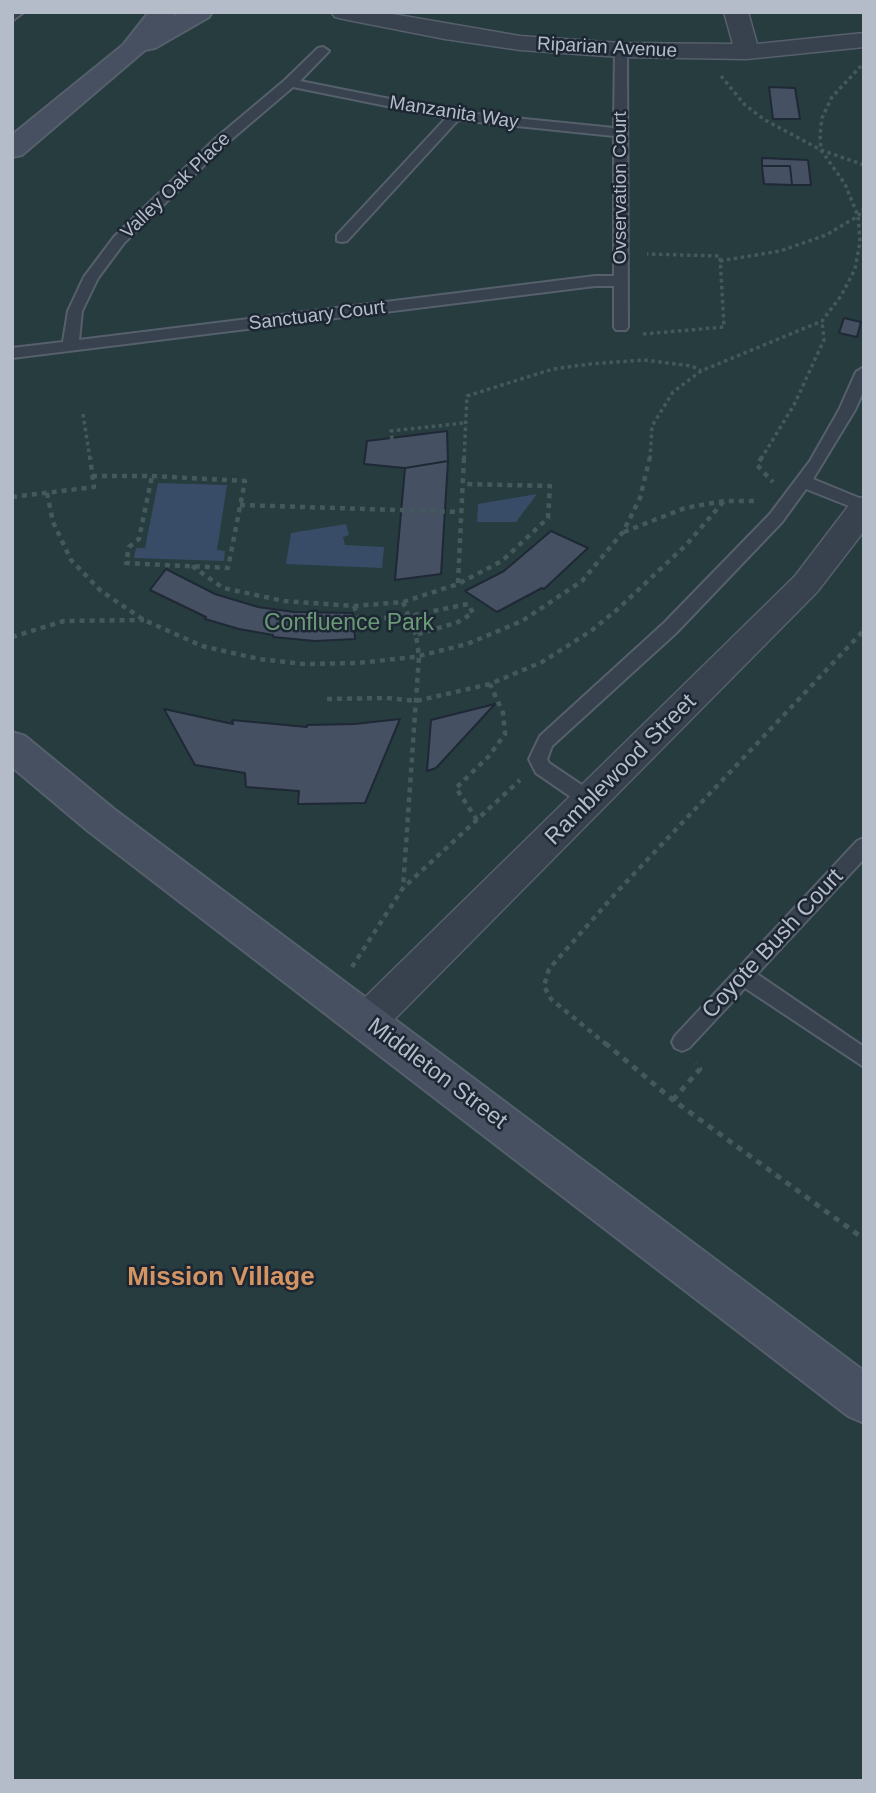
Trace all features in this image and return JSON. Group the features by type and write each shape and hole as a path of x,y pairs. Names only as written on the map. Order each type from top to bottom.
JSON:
{"street":[{"path":"132,50 150,25 164,12"},
{"path":"12,149 132,50 162,36 200,12"},
{"name":"Riparian Avenue","path":"343,12 520,43 621,50 747,52 864,40"},
{"path":"736,12 747,52"},
{"name":"Ramblewood Street","path":"367,1021 591,801 806,584 864,507"},
{"name":"Middleton Street","path":"12,746 101,820 864,1400"}],"lane":[{"path":"12,17 18,12"},
{"name":"Ovservation Court","path":"621,50 621,327"},
{"name":"Valley Oak Place","path":"70,346 75,311 91,277 119,240 221,141 290,83 323,51"},
{"name":"Manzanita Way","path":"290,83 455,116 620,132"},
{"path":"342,238 455,116"},
{"name":"Sanctuary Court","path":"12,353 595,281 621,281"},
{"path":"591,801 542,768 539,754 546,741 670,628 776,518 804,482 847,410 864,372"},
{"path":"804,482 864,507"},
{"name":"Coyote Bush Court","path":"682,1042 864,846"},
{"path":"744,976 864,1058"}],"path":[{"path":"47,492 53,522 71,559 101,591 144,620 202,646 259,659 304,664 357,663 419,656 467,644 522,621 582,580 623,532 640,498 650,458 652,426 673,392 701,371 822,321 841,296 855,269 860,242 858,216 845,184 821,150 821,127 832,97 864,63"},
{"path":"717,70 728,87 765,120 821,150 864,165"},
{"path":"720,261 780,251 826,235 858,216 864,208"},
{"path":"621,254 720,256 724,327 660,334 621,332 621,327"},
{"path":"768,489 774,483 757,466 794,405 824,340 822,321"},
{"path":"458,584 464,423 466,401 472,393 553,369 632,360 672,363 701,371"},
{"path":"12,497 94,486 83,414"},
{"path":"393,439 391,431 464,423"},
{"path":"92,477 152,477 245,481 228,568 126,563 129,547 139,539 152,477"},
{"path":"192,566 223,588 284,601 354,606 403,602 458,584 502,561 548,518 550,485 462,484"},
{"path":"623,532 685,508 724,501 758,501 763,495"},
{"path":"327,699 386,698 416,701 490,684 542,662 591,631 687,544 724,501"},
{"path":"240,505 460,512"},
{"path":"402,888 419,656 416,635 403,602"},
{"path":"354,606 359,620 409,617 468,604 473,613 458,622 416,635"},
{"path":"12,637 64,621 144,620"},
{"path":"864,630 616,893 544,978 544,985 551,999 673,1100 864,1239"},
{"path":"477,820 456,788 489,757 505,734 503,713 490,684"},
{"path":"349,971 402,888 539,763"},
{"path":"673,1100 700,1069 682,1042"}],"green space":[{"name":"Confluence Park","path":"12,12 864,12 864,1781 12,1781"}],"water":[{"path":"158,483 227,485 217,550 225,551 224,561 134,558 136,548 145,548"},
{"path":"537,494 516,522 477,522 478,504"},
{"path":"346,524 349,535 343,537 345,545 384,547 382,568 286,564 291,533"}],"building":[{"path":"769,87 795,88 800,119 773,119"},
{"path":"762,158 808,160 811,185 792,185 790,166 762,166"},
{"path":"762,166 790,166 792,185 764,184"},
{"path":"844,318 861,322 857,337 839,333"},
{"path":"447,431 448,461 405,468 364,464 367,441"},
{"path":"448,461 441,574 395,580 405,468"},
{"path":"551,531 588,548 544,589 497,612 465,591 504,571"},
{"path":"166,569 215,594 258,607 294,612 353,613 355,639 315,641 273,637 205,619 206,617 150,590"},
{"path":"495,704 436,768 427,771 431,720"},
{"path":"164,709 233,724 232,720 307,727 400,719 365,803 298,804 299,791 246,787 245,773 195,765"}],"district":[{"name":"Mission Village","path":"221,1278"}]}
